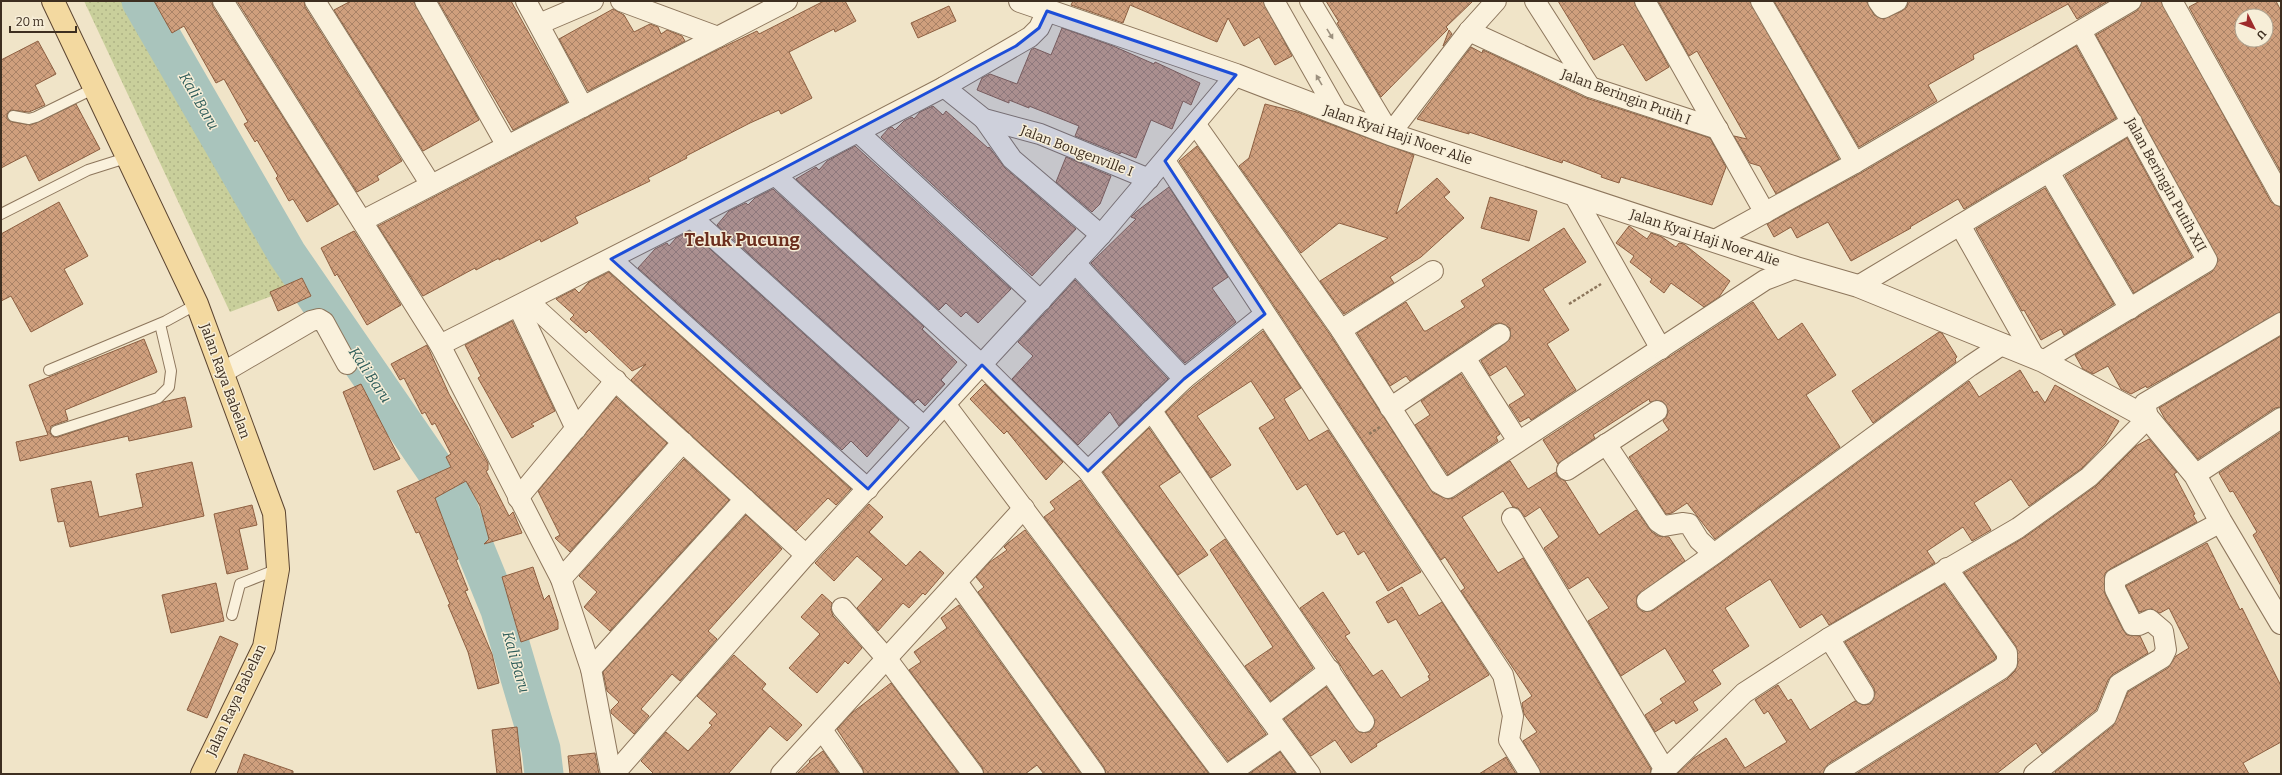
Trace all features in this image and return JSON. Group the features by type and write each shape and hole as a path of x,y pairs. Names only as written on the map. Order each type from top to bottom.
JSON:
{"main road":[{"name":"Jalan Raya Babelan","path":"53,1 95,88 126,158 197,304 274,513 278,569 264,647 202,774"}],"street":[{"path":"222,1 440,345 561,579 591,669 613,774"},
{"path":"315,1 431,185"},
{"path":"425,1 508,146"},
{"path":"526,1 583,107"},
{"path":"539,24 593,1"},
{"path":"621,1 718,37"},
{"path":"362,221 787,1"},
{"name":"Jalan Kyai Haji Noer Alie","path":"1020,1 1049,6 1390,134 1715,240 1796,268 1858,286 2039,359 2148,418 2195,475 2281,623"},
{"path":"1274,1 1338,114"},
{"path":"1310,1 1390,134 1469,32 1496,1"},
{"path":"1535,1 1590,87"},
{"path":"1645,1 1762,207"},
{"path":"1761,1 1855,163"},
{"path":"1878,1 1883,8 1897,1"},
{"path":"1715,240 1762,207 1855,163 2131,1"},
{"path":"2172,1 2281,196"},
{"path":"440,345 692,218 858,132 1016,46 1030,37 1039,28 1049,6"},
{"name":"Jalan Beringin Putih XII","path":"2081,31 2207,260 2130,309"},
{"name":"Jalan Beringin Putih I","path":"1469,32 1590,87 1718,129"},
{"path":"613,774 806,555 1101,235 1196,125 1236,75"},
{"name":"Jalan Bougenville I","path":"944,86 984,120 1040,134 1149,179"},
{"path":"984,120 1012,159 1101,235"},
{"path":"1858,286 2132,122"},
{"path":"1196,125 1341,330 1439,483 1448,488 1765,280 1796,268"},
{"path":"858,132 1041,301"},
{"path":"1165,161 1503,675 1513,716 1509,740 1530,774"},
{"path":"1960,225 2039,359 2130,309 2049,172"},
{"path":"775,175 982,365 1088,471 1310,774"},
{"path":"1574,194 1618,274 1662,349"},
{"path":"692,218 924,428"},
{"path":"611,259 868,489"},
{"path":"1075,263 1184,379"},
{"path":"1341,330 1434,271"},
{"path":"523,304 616,380 806,555"},
{"path":"523,304 576,429"},
{"path":"1088,471 1184,379 1265,314"},
{"path":"222,372 311,321 319,319 324,322 347,364"},
{"path":"1512,518 1663,772 1744,694 1829,638 1946,568 2013,532 2089,477 2148,418 2145,403 2281,323"},
{"path":"1393,412 1465,358 1500,334"},
{"path":"1647,601 1714,554 1970,366 2003,344"},
{"path":"1465,358 1518,442"},
{"path":"518,498 616,380"},
{"path":"945,404 1223,774"},
{"path":"1151,410 1330,670 1364,722"},
{"path":"1567,470 1657,412"},
{"path":"2195,475 2281,418"},
{"path":"561,579 683,442"},
{"path":"1606,444 1658,522 1664,526 1682,523 1689,524 1699,540 1714,554"},
{"path":"591,669 745,498"},
{"path":"781,774 1024,508"},
{"path":"2034,774 2106,717 2119,684 2159,662 2165,654 2166,642 2163,631 2150,620 2139,625 2134,625 2115,589 2115,579 2221,522"},
{"path":"1834,774 2001,669 2007,663 2007,653 1946,568"},
{"path":"957,582 1095,774"},
{"path":"842,608 887,659 973,774"},
{"path":"1829,638 1864,694"},
{"path":"1268,717 1330,670"},
{"path":"822,730 853,774"},
{"path":"1229,774 1282,737"}],"lane":[{"path":"13,116 29,119 36,117 95,88"},
{"path":"1,214 88,170 126,158"},
{"path":"49,370 160,324 197,304"},
{"path":"56,431 158,398 169,387 171,371 160,324"},
{"path":"232,615 240,584 278,569"}],"path":[{"path":"1569,304 1618,274"},
{"path":"1351,445 1393,412"}],"highlighted area":[{"path":"1047,11 1236,75 1165,161 1265,314 1184,379 1088,471 982,365 868,489 611,259 1016,46 1039,28"}],"green space":[{"path":"84,1 125,1 293,288 230,312"}],"building":[{"path":"154,1 212,1 213,7 338,204 307,222 293,199 289,201 276,178 278,176 257,140 255,142 244,124 248,122 224,79 216,83 184,26 172,33"},
{"path":"237,1 304,1 305,7 402,161 377,176 379,180 357,192"},
{"path":"351,1 414,1 479,120 423,151 334,10"},
{"path":"438,1 511,1 567,102 513,130"},
{"path":"824,1 845,1 856,21 835,32 834,29 789,52 812,98 781,114 779,110 750,123 686,156 687,158 648,178 650,181 575,217 578,223 541,242 540,239 499,260 499,258 476,270 475,268 423,296 378,226 711,53 757,31 759,34"},
{"path":"1073,1 1263,1 1292,56 1275,65 1259,37 1244,46 1228,18 1217,42 1130,5 1123,23 1071,5"},
{"path":"1326,1 1473,1 1446,27 1448,29 1381,97 1337,23 1339,22"},
{"path":"1558,1 1634,1 1669,67 1646,81 1623,44 1594,60"},
{"path":"1658,1 1750,1 1839,159 1776,194 1760,166 1750,163 1734,136 1747,139 1697,51 1689,56"},
{"path":"1774,1 1867,1 1874,15 1883,19 1902,11 1907,7 1908,1 2108,1 2077,19 2068,4 1973,55 1974,59 1928,85 1937,101 1859,147"},
{"path":"2142,1 2161,1 2271,202 2281,207 2281,312 2147,388 2146,386 2131,394 2121,389 2108,366 2093,374 2083,369 2075,355 2212,272 2218,260 2096,35 2137,11"},
{"path":"2200,1 2276,1 2281,11 2281,172 2189,7"},
{"path":"949,6 956,21 918,38 911,23"},
{"path":"613,9 624,15 634,32 650,24 658,27 661,34 667,30 682,36 685,41 588,91 559,39"},
{"path":"1062,28 1113,46 1154,64 1155,62 1200,83 1191,105 1183,101 1172,129 1151,120 1136,158 1121,152 1120,154 1075,136 1079,126 1029,106 1029,108 1009,100 1009,103 977,90 982,78 990,74 1017,84 1031,50 1034,48 1051,55"},
{"path":"1449,30 1452,34 1443,46"},
{"path":"38,41 56,74 35,85 45,105 29,112 11,110 7,114 7,119 12,122 31,125 76,104 100,149 39,181 26,155 1,168 1,60"},
{"path":"2076,46 2116,118 1964,209 1958,199 1910,227 1911,228 1851,261 1828,222 1797,238 1791,227 1774,237 1767,224 1861,173"},
{"path":"1471,47 1482,53 1483,50 1586,98 1710,138 1726,167 1712,205 1621,177 1619,183 1601,177 1602,175 1563,160 1562,163 1469,132 1469,134 1417,119"},
{"path":"1265,104 1297,112 1414,155 1396,214 1437,178 1450,192 1444,197 1464,218 1421,257 1390,277 1394,283 1344,314 1320,281 1388,238 1339,223 1301,253 1239,166 1249,158"},
{"path":"933,106 943,115 946,111 988,148 989,147 1005,168 1076,229 1032,276 881,137 889,128 892,127 895,130 904,121 912,117 914,119 920,112"},
{"path":"2127,138 2192,257 2134,293 2065,176"},
{"path":"855,146 1011,289 978,323 966,312 961,317 946,303 939,310 796,179 816,167 819,170 827,161"},
{"path":"1197,146 1331,336 1433,493 1448,499 1454,498 1510,461 1528,489 1556,472 1558,477 1565,481 1599,535 1636,510 1652,532 1658,536 1669,537 1685,561 1637,596 1637,607 1643,612 1654,610 1721,563 1969,381 1979,397 2020,370 2034,393 2037,391 2045,403 2055,385 2119,421 2105,444 2082,468 2029,506 2011,479 1974,503 1991,530 1972,541 1963,527 1927,551 1935,563 1829,625 1822,614 1800,628 1770,579 1725,608 1749,646 1712,670 1721,684 1693,702 1698,710 1676,724 1674,720 1655,732 1645,715 1663,703 1660,699 1686,682 1665,648 1621,676 1588,621 1609,608 1588,577 1569,589 1544,548 1559,537 1540,507 1525,517 1518,508 1513,507 1503,491 1462,517 1498,573 1523,558 1651,769 1650,774 1541,774 1523,741 1537,732 1524,714 1522,703 1532,696 1461,591 1465,588 1445,557 1441,560 1179,161"},
{"path":"1066,157 1111,176 1100,204 1092,212 1056,182"},
{"path":"1169,187 1228,277 1212,288 1236,322 1185,363 1091,263 1136,219 1131,217 1137,211"},
{"path":"2045,188 2114,304 2064,335 2061,329 2041,340 2024,310 2022,311 1976,229"},
{"path":"773,189 924,327 922,329 957,362 941,380 945,384 925,406 918,399 914,403 717,225 729,211 746,203 748,205 755,198"},
{"path":"1490,197 1537,211 1529,241 1481,228"},
{"path":"59,202 88,256 64,269 83,304 31,332 11,296 1,301 1,234"},
{"path":"1629,226 1647,239 1651,233 1662,237 1676,247 1679,243 1684,244 1730,281 1719,297 1704,307 1671,283 1664,293 1650,282 1652,279 1630,262 1634,256 1616,243"},
{"path":"1564,228 1586,262 1543,289 1569,330 1547,344 1576,390 1531,420 1529,417 1520,422 1509,405 1525,395 1506,366 1490,376 1481,361 1510,339 1510,328 1500,323 1494,324 1410,381 1406,376 1390,386 1357,333 1406,302 1424,331 1426,331 1465,307 1461,301 1485,286 1482,280"},
{"path":"354,231 401,305 367,325 337,274 335,276 321,248"},
{"path":"690,231 899,420 867,457 851,441 842,450 638,268 655,249 667,243 669,246 676,238"},
{"path":"609,272 851,489 836,505 828,498 796,531 631,380 646,364 632,371 589,330 586,333 570,319 574,315 556,299 575,289 579,293 589,282"},
{"path":"302,278 311,296 278,311 270,292"},
{"path":"1075,280 1168,379 1119,426 1110,412 1078,445 1012,379 1033,356 1018,342"},
{"path":"1753,302 1778,340 1802,323 1836,375 1806,395 1840,447 1715,539 1687,503 1672,513 1666,514 1629,457 1669,430 1663,421 1667,416 1668,410 1662,401 1650,402 1649,399 1593,435 1595,438 1558,464 1543,440"},
{"path":"512,321 555,411 531,424 534,426 512,438 478,378 481,376 465,345"},
{"path":"1263,331 1301,388 1284,399 1309,441 1328,430 1421,572 1388,591 1364,551 1358,555 1344,531 1337,535 1306,484 1297,490 1259,428 1275,418 1251,381 1197,416 1231,465 1211,478 1166,412 1192,388"},
{"path":"1939,332 1942,333 1957,357 1955,359 1956,362 1873,423 1852,391"},
{"path":"2281,336 2281,407 2275,408 2198,459 2165,419 2159,408"},
{"path":"144,339 157,372 65,410 68,420 51,426 50,433 54,437 58,437 163,402 185,397 192,427 129,441 128,436 20,461 16,442 48,435 29,385"},
{"path":"427,345 449,394 488,463 488,470 486,471 509,516 513,512 522,533 484,544 489,539 480,506 466,481 435,498 468,590 465,591 492,654 499,683 478,689 468,652 448,605 450,604 419,532 416,533 397,491 451,467 446,457 451,454 435,423 432,425 425,412 422,414 404,378 400,380 391,364"},
{"path":"1461,374 1500,434 1496,437 1498,441 1448,475 1415,425 1430,415 1421,401"},
{"path":"361,384 400,459 374,470 343,392"},
{"path":"985,384 1063,462 1046,480 1007,431 1004,434 970,399"},
{"path":"616,397 667,443 570,552 555,538 560,535 538,491"},
{"path":"1149,428 1180,472 1159,486 1208,555 1178,575 1103,472"},
{"path":"2281,432 2281,586 2253,535 2257,532 2233,491 2230,492 2219,473"},
{"path":"2149,439 2177,472 2174,474 2195,514 2193,515 2197,522 2105,573 2105,594 2123,630 2127,635 2140,636 2148,653 2113,674 2108,680 2096,710 2042,753 2036,743 1996,774 1856,774 2007,679 2015,671 2018,663 2016,646 1964,573 2025,537 2096,486 2136,446"},
{"path":"684,459 729,500 610,631 584,607 597,592 579,576"},
{"path":"192,462 204,516 70,547 64,521 58,522 51,489 91,481 99,517 143,507 136,474"},
{"path":"1080,480 1266,734 1228,761 1044,517 1055,509 1050,502"},
{"path":"869,504 883,517 869,532 906,566 920,551 944,573 925,595 923,593 909,608 903,603 878,631 857,608 883,579 857,556 834,581 815,563"},
{"path":"252,505 257,525 239,529 248,569 227,574 214,514"},
{"path":"746,515 782,549 708,631 717,639 680,681 672,674 641,709 649,716 634,734 611,713 611,710 619,702 607,691 603,672"},
{"path":"1025,530 1209,774 1106,774 1104,767 978,592 984,587 976,577 990,562 1007,550 1004,547 1008,543"},
{"path":"1225,539 1313,668 1271,701 1245,666 1273,647 1210,550"},
{"path":"2207,543 2240,610 2242,608 2281,686 2281,742 2243,763 2249,774 2056,774 2055,772 2113,726 2128,692 2168,668 2176,656 2189,648 2169,608 2160,613 2151,609 2139,612 2126,586"},
{"path":"533,567 544,600 549,595 558,622 558,629 521,642 502,577"},
{"path":"216,583 224,621 171,633 162,595"},
{"path":"1944,584 1996,657 1994,660 1828,764 1823,774 1677,774 1694,758 1726,738 1745,768 1787,742 1768,711 1764,714 1755,700 1778,685 1788,701 1791,699 1810,730 1855,701 1864,705 1870,704 1875,694 1874,688 1845,642"},
{"path":"1402,587 1419,616 1442,602 1489,675 1376,744 1377,746 1351,763 1335,740 1311,756 1284,719 1326,687 1359,732 1370,732 1375,722 1339,663 1300,608 1323,592 1350,633 1345,636 1373,676 1382,670 1401,698 1430,680 1428,676 1430,675 1396,619 1388,623 1376,602"},
{"path":"822,594 832,603 831,610 833,616 862,648 848,664 845,661 817,693 789,668 820,634 801,617"},
{"path":"959,605 1081,774 1044,774 1037,765 1025,774 984,774 982,767 909,670 921,662 914,652 947,628 941,618"},
{"path":"220,636 238,644 207,718 187,710"},
{"path":"734,655 766,684 762,689 802,725 787,741 770,726 728,774 654,774 641,761 666,732 688,751 712,725 709,723 717,714 697,696"},
{"path":"891,683 959,774 864,774 862,767 837,729 853,712"},
{"path":"517,727 522,774 497,774 492,730"},
{"path":"823,751 839,774 797,774 810,762 809,761"},
{"path":"1280,752 1296,774 1249,774"},
{"path":"595,753 599,774 570,774 568,756"},
{"path":"244,754 293,771 293,774 237,774"},
{"path":"1506,757 1516,774 1479,774"}],"waterway":[{"name":"Kali Baru","path":"141,1 287,254 454,497 500,610 541,749 544,774"}],"district":[{"name":"Teluk Pucung","path":"742,240"}]}
